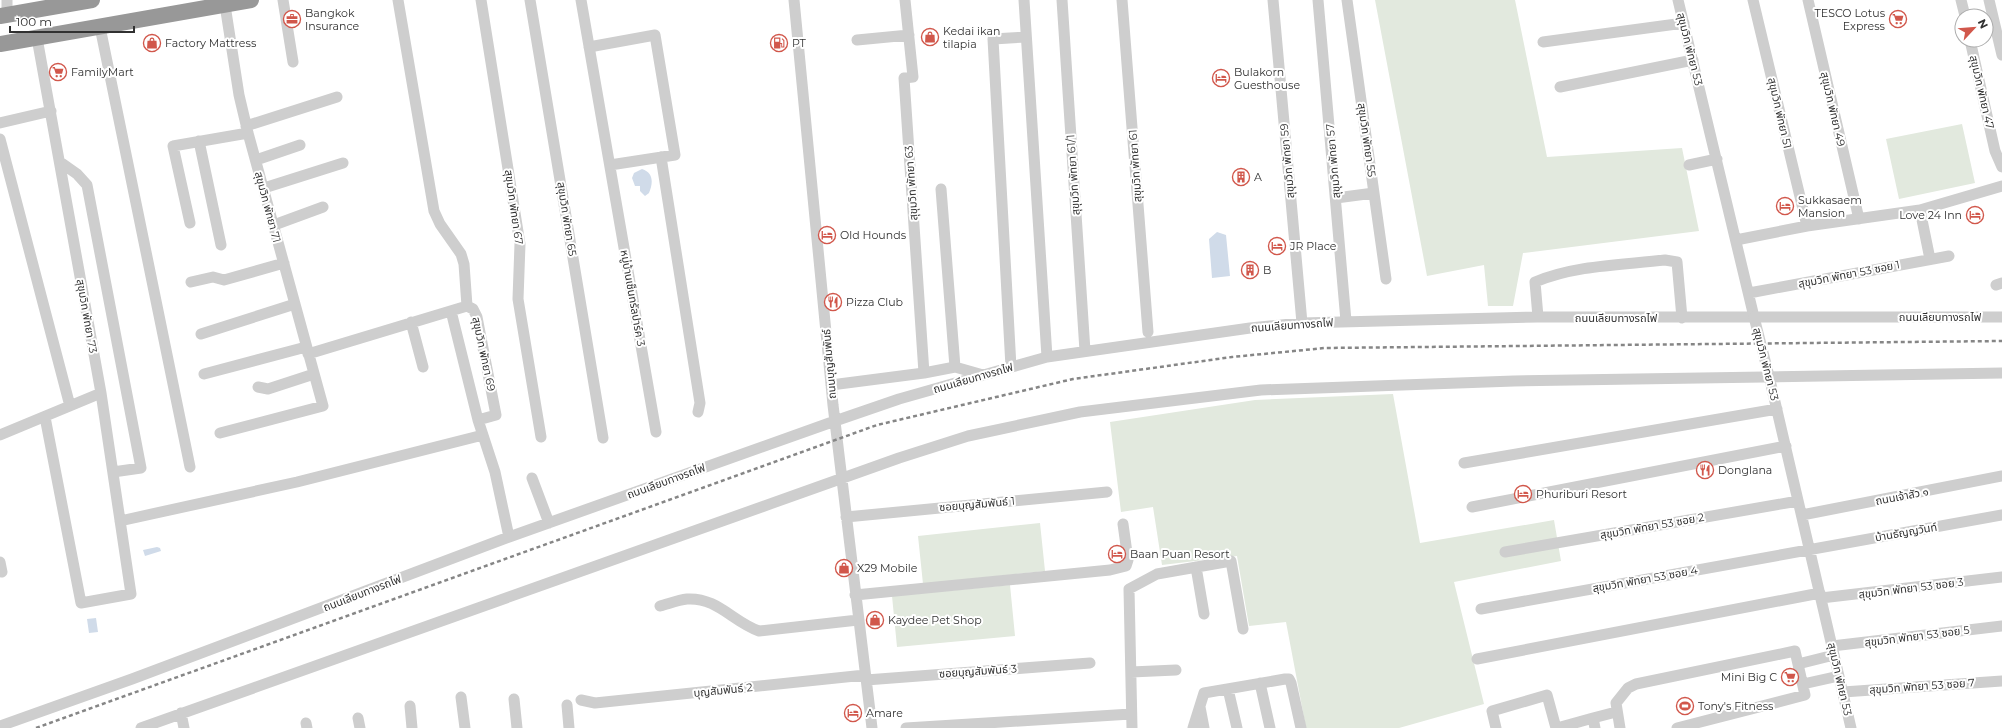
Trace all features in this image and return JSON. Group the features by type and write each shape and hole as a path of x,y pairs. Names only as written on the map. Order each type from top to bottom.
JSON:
{"highway":[{"path":"5,10 92,0"},
{"path":"0,44 251,0"}],"street":[{"path":"283,0 293,62"},
{"name":"สุขุมวิท พัทยา 69","path":"398,0 434,211 440,224 461,254 464,264 468,306 473,309 477,317 496,415 478,420"},
{"name":"สุขุมวิท พัทยา 67","path":"481,0 520,244 518,299 542,437"},
{"name":"สุขุมวิท พัทยา 65","path":"530,0 603,438"},
{"name":"หมู่บ้านเซ็นทรัลปาร์ค 3","path":"581,0 656,432"},
{"name":"ถนนบุญสัมพันธ์","path":"794,0 831,385 872,728"},
{"name":"สุขุมวิท พัทยา 63","path":"906,0 913,77 904,78 924,373"},
{"path":"1024,0 1047,357"},
{"name":"สุขุมวิท พัทยา 61/1","path":"1062,0 1085,351"},
{"name":"สุขุมวิท พัทยา 61","path":"1122,0 1148,332"},
{"name":"สุขุมวิท พัทยา 59","path":"1273,0 1302,323"},
{"name":"สุขุมวิท พัทยา 57","path":"1318,0 1346,321"},
{"name":"สุขุมวิท พัทยา 55","path":"1347,0 1386,279"},
{"name":"สุขุมวิท พัทยา 53","path":"1678,0 1786,446 1851,728"},
{"name":"สุขุมวิท พัทยา 51","path":"1753,0 1807,226"},
{"name":"สุขุมวิท พัทยา 49","path":"1808,0 1858,219"},
{"path":"1989,0 2002,55"},
{"name":"สุขุมวิท พัทยา 71","path":"220,433 323,406 247,129 239,95 225,5"},
{"path":"1543,42 1684,23"},
{"path":"100,27 190,467"},
{"path":"857,40 909,35"},
{"path":"590,47 655,36 675,155 610,165"},
{"path":"1011,367 993,39 1026,37"},
{"name":"สุขุมวิท พัทยา 73","path":"37,38 101,394 131,594 81,603 45,417"},
{"name":"สุขุมวิท พัทยา 47","path":"1972,48 1995,151 2002,167"},
{"path":"1560,87 1693,60"},
{"path":"190,223 173,146 247,129 337,97"},
{"path":"0,123 51,111"},
{"path":"0,138 70,406"},
{"path":"199,141 221,244"},
{"path":"256,160 300,145"},
{"path":"661,157 700,403 698,412"},
{"path":"1689,165 1716,159"},
{"path":"60,162 77,174 87,185 142,468 113,472"},
{"path":"264,188 343,163"},
{"path":"1736,240 1807,226 1890,213 1920,210 2002,186"},
{"path":"941,189 955,367"},
{"path":"1336,198 1374,193"},
{"path":"274,225 323,206"},
{"path":"1920,210 1930,259"},
{"name":"สุขุมวิท พัทยา 53 ซอย 1","path":"1749,293 1950,256"},
{"path":"1538,317 1536,282 1554,274 1665,260 1677,262 1682,318"},
{"path":"191,282 213,277 224,280 284,263"},
{"path":"201,334 295,304"},
{"path":"204,374 307,351 468,306"},
{"path":"451,311 478,420 495,472 509,537"},
{"name":"ถนนเลียบทางรถไฟ","path":"0,726 132,679 509,537 835,421 899,399 982,374 1047,357 1250,328 1302,323 1346,321 1538,317 2002,317"},
{"path":"411,322 423,367"},
{"path":"831,385 924,373 955,367 982,374"},
{"path":"143,728 842,477 968,436 1065,415 1261,390 1769,376 2002,373"},
{"path":"258,387 268,389 314,374"},
{"path":"0,435 101,394"},
{"path":"1464,463 1777,409"},
{"path":"120,521 298,482 483,435"},
{"path":"1472,507 1786,446"},
{"name":"ถนนเจ้าสัว ๑","path":"1802,515 2002,476"},
{"path":"532,478 549,523"},
{"name":"ซอยบุญสัมพันธ์ 1","path":"846,517 1107,492"},
{"name":"สุขุมวิท พัทยา 53 ซอย 2","path":"1505,552 1798,501"},
{"name":"บ้านธัญญวันท์","path":"1810,549 2002,515"},
{"path":"855,595 1110,570 1126,566 1128,560 1124,524"},
{"name":"สุขุมวิท พัทยา 53 ซอย 4","path":"1481,608 1810,549"},
{"path":"1132,728 1129,589 1157,574 1231,561 1242,629"},
{"path":"1196,567 1204,614"},
{"name":"สุขุมวิท พัทยา 53 ซอย 3","path":"1477,659 1820,596 2002,577"},
{"path":"660,606 686,599 704,600 719,606 748,627 759,631 858,620"},
{"name":"สุขุมวิท พัทยา 53 ซอย 5","path":"1798,664 1833,651 2002,626"},
{"path":"1620,728 1616,712 1616,703 1628,688 1636,684 1795,651 1805,695 1677,728"},
{"name":"ซอยบุญสัมพันธ์ 3","path":"865,677 1090,663"},
{"path":"1131,672 1176,670"},
{"path":"1802,684 1839,676"},
{"name":"บุญสัมพันธ์ 2","path":"582,700 595,703 865,677"},
{"path":"1193,728 1199,705 1204,694 1289,679 1301,728"},
{"name":"สุขุมวิท พัทยา 53 ซอย 7","path":"1843,692 2002,681"},
{"path":"1260,683 1270,728"},
{"path":"1228,689 1237,728"},
{"path":"1496,728 1492,711 1547,695 1556,728 1594,723 1616,712"},
{"path":"461,697 465,728"},
{"path":"514,699 517,728"},
{"path":"567,705 569,728"},
{"path":"1199,705 1204,728"},
{"path":"410,706 412,728"},
{"path":"181,714 184,728"},
{"path":"906,728 1131,714"}],"shaded area":[{"path":"1375,0 1515,0 1547,157 1682,148 1699,231 1523,253 1513,306 1488,306 1484,265 1427,276"},
{"path":"1962,124 1975,183 1899,199 1886,139"},
{"path":"1393,394 1420,543 1554,520 1561,561 1454,582 1484,704 1399,728 1306,728 1286,622 1249,626 1237,556 1162,565 1153,507 1121,512 1110,422 1255,400"},
{"path":"1040,523 1045,571 923,584 918,536"},
{"path":"1010,585 1015,636 897,647 892,596"}],"water":[{"path":"642,169 649,173 652,179 649,193 645,196 640,191 640,186 635,186 632,178 634,173"},
{"path":"1217,232 1226,235 1230,276 1212,278 1209,239"},
{"path":"157,547 160,548 161,551 145,556 143,550"},
{"path":"96,618 98,632 89,633 87,619"}],"railway":[{"path":"36,728 877,425 1073,379 1232,357 1325,348 2002,341"}],"place":[{"name":"Bangkok Insurance","path":"292,19"},
{"name":"TESCO Lotus Express","path":"1898,19"},
{"name":"Kedai ikan tilapia","path":"930,37"},
{"name":"Factory Mattress","path":"152,43"},
{"name":"PT","path":"779,43"},
{"name":"FamilyMart","path":"58,72"},
{"name":"Bulakorn Guesthouse","path":"1221,78"},
{"name":"A","path":"1241,177"},
{"name":"Sukkasaem Mansion","path":"1785,206"},
{"name":"Love 24 Inn","path":"1975,215"},
{"name":"Old Hounds","path":"827,235"},
{"name":"JR Place","path":"1277,246"},
{"name":"B","path":"1250,270"},
{"name":"Pizza Club","path":"833,302"},
{"name":"Donglana","path":"1705,470"},
{"name":"Phuriburi Resort","path":"1523,494"},
{"name":"Baan Puan Resort","path":"1117,554"},
{"name":"X29 Mobile","path":"844,568"},
{"name":"Kaydee Pet Shop","path":"875,620"},
{"name":"Mini Big C","path":"1790,677"},
{"name":"Tony's Fitness","path":"1685,706"},
{"name":"Amare","path":"853,713"}]}
